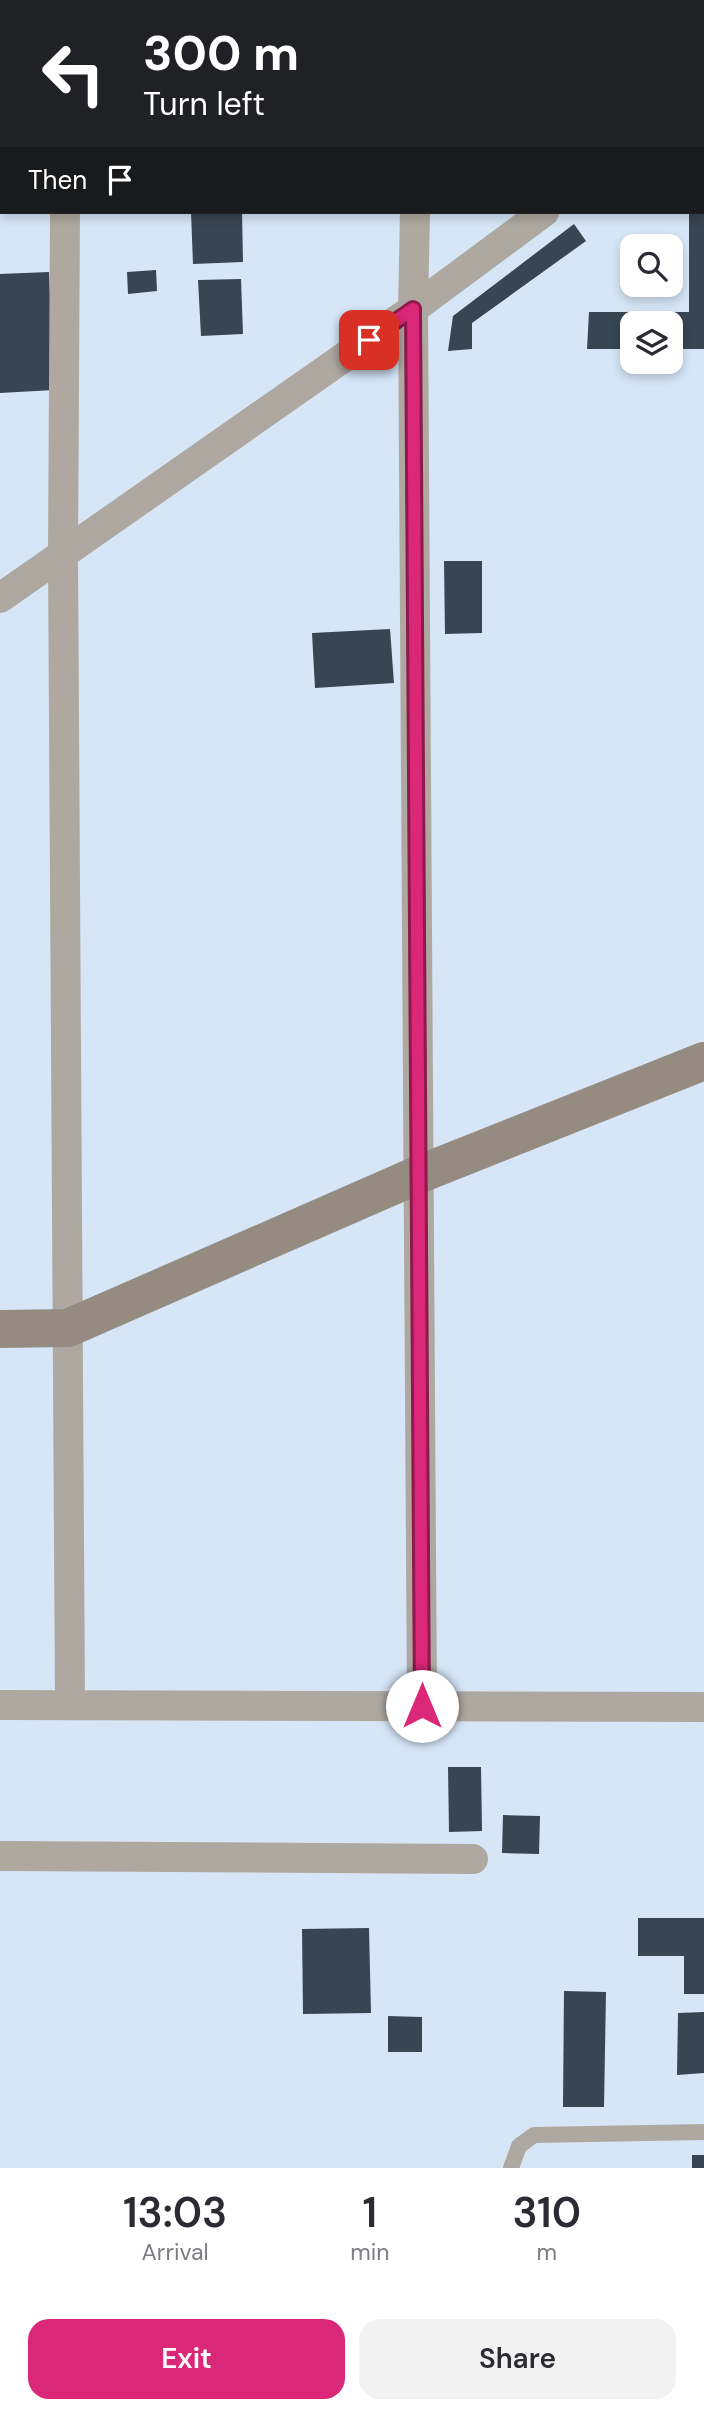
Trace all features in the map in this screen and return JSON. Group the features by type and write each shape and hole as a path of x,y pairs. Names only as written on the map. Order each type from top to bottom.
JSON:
{"street":[{"path":"65,214 63,555 70,1705"},
{"path":"415,214 413,309 422,1706"},
{"path":"0,598 413,309 541,214"},
{"path":"0,1329 68,1328 420,1174 704,1061"},
{"path":"0,1705 704,1707"},
{"path":"0,1856 473,1859"}],"lane":[{"path":"511,2168 519,2146 534,2135 704,2132"}],"building":[{"path":"191,214 242,214 243,262 193,264"},
{"path":"689,214 704,214 704,349 683,349 683,312 689,312"},
{"path":"574,224 586,241 472,323 472,349 448,351 453,316"},
{"path":"156,270 157,291 128,294 127,272"},
{"path":"49,272 54,390 0,393 0,274"},
{"path":"241,279 243,334 201,336 198,280"},
{"path":"589,312 620,312 620,349 587,349"},
{"path":"444,561 482,561 482,633 445,634"},
{"path":"390,629 394,683 315,688 312,633"},
{"path":"448,1767 481,1767 482,1831 449,1832"},
{"path":"503,1815 540,1816 539,1854 502,1853"},
{"path":"638,1918 704,1918 704,1994 684,1994 684,1956 638,1956"},
{"path":"369,1928 371,2013 303,2014 302,1929"},
{"path":"564,1991 606,1992 604,2107 563,2107"},
{"path":"704,2012 704,2073 677,2075 678,2013"},
{"path":"388,2016 422,2017 422,2052 388,2052"},
{"path":"692,2155 704,2155 704,2168 692,2168"}],"route":[{"path":"369,340 413,309 422,1706"}]}
